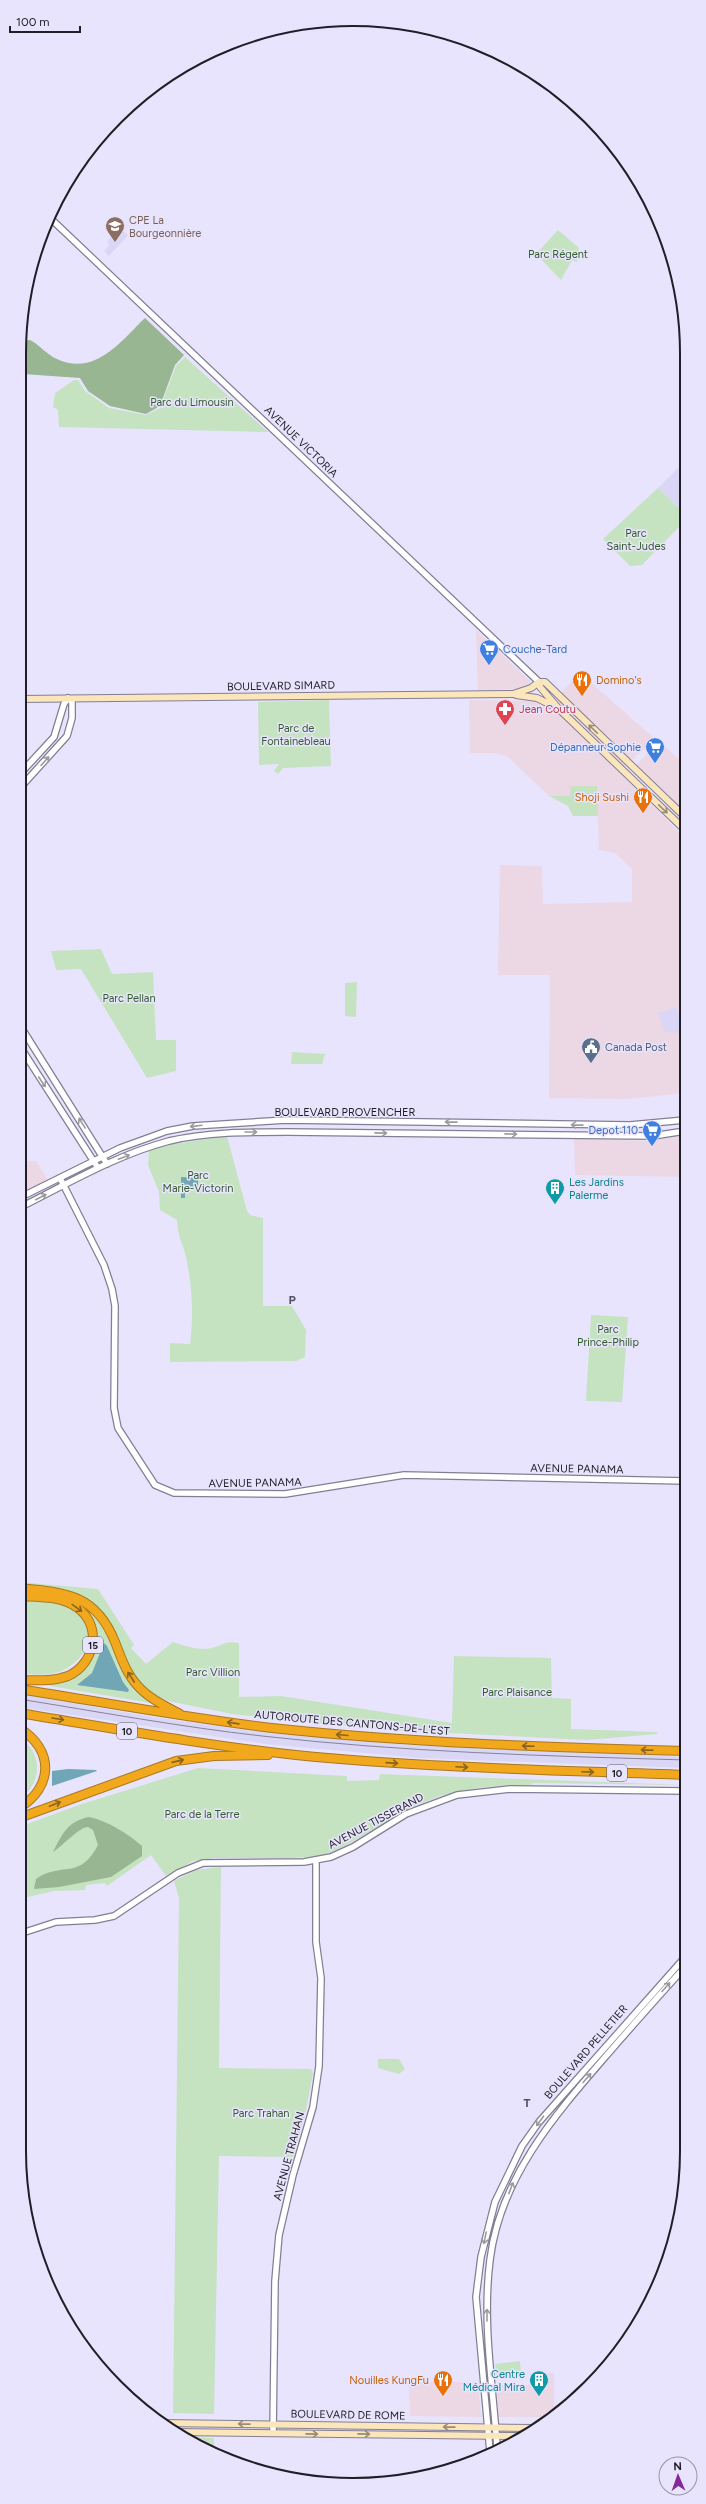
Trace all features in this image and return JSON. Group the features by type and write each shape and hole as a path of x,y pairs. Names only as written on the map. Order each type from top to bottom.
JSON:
{"highway":[{"path":"26,1589 65,1594 90,1606 108,1626 128,1672 136,1684 149,1696 182,1716"},
{"name":"15","path":"26,1597 55,1599 75,1606 89,1620 93,1639 89,1657 80,1668 72,1674 49,1680 26,1680"},
{"name":"AUTOROUTE DES CANTONS-DE-L'EST","path":"26,1690 182,1716 272,1728 412,1740 680,1751"},
{"name":"10","path":"26,1714 294,1754 423,1765 680,1775"},
{"path":"26,1735 39,1747 45,1769 40,1789 32,1799 26,1803"},
{"path":"26,1815 176,1761 214,1756 294,1754"}],"main road":[{"name":"BOULEVARD SIMARD","path":"26,699 513,694 531,688 539,682"},
{"name":"AVENUE VICTORIA","path":"680,812 545,682 539,682 540,688 558,708 680,825"},
{"path":"513,694 537,698 558,708"},
{"name":"BOULEVARD DE ROME","path":"171,2423 527,2428"},
{"name":"BOULEVARD DE ROME","path":"186,2432 512,2436"}],"street":[{"name":"AVENUE VICTORIA","path":"54,222 539,682"},
{"path":"26,766 54,736 64,704 68,698 72,702 72,718 67,736 26,781"},
{"path":"26,1035 107,1164"},
{"path":"26,1056 98,1168"},
{"name":"BOULEVARD PROVENCHER","path":"26,1195 94,1160 167,1131 233,1123 286,1120 630,1125 680,1120"},
{"name":"BOULEVARD PROVENCHER","path":"26,1205 107,1164 170,1141 243,1132 653,1136 680,1132"},
{"name":"AVENUE PANAMA","path":"60,1178 104,1265 112,1289 115,1306 114,1408 118,1428 150,1478 161,1489 180,1493 285,1494 404,1475 680,1482"},
{"name":"AVENUE TISSERAND","path":"26,1932 61,1921 95,1920 114,1916 178,1873 203,1864 316,1860 343,1852 411,1812 442,1800 468,1793 510,1789 680,1791"},
{"name":"AVENUE TRAHAN","path":"273,2433 275,2289 280,2235 290,2184 312,2107 319,2066 321,1978 316,1942 316,1860"},
{"name":"BOULEVARD PELLETIER","path":"490,2448 479,2349 476,2297 481,2257 497,2196 522,2146 539,2122 680,1963"},
{"name":"BOULEVARD PELLETIER","path":"497,2445 488,2354 487,2296 493,2244 512,2184 530,2152 561,2107 680,1973"}],"shaded area":[{"name":"CPE La Bourgeonnière","path":"119,228 128,235 109,256 104,251 110,244 107,242"},
{"path":"680,466 680,509 658,488"},
{"path":"476,630 530,681 530,684 517,689 478,690"},
{"path":"580,673 655,739 619,772 680,833 680,1094 626,1099 549,1098 550,975 498,975 500,865 542,866 543,904 632,902 632,869 615,853 599,850 597,786 571,786 571,796 549,796 507,756 494,753 470,753 469,700 538,701 548,706"},
{"path":"659,742 680,760 680,808 635,766"},
{"path":"676,1007 680,1017 680,1033 665,1032 658,1013"},
{"path":"680,1136 680,1177 575,1175 574,1139 651,1141"},
{"path":"26,1161 36,1161 48,1180 26,1191"},
{"path":"26,1695 159,1718 267,1733 407,1745 680,1757 680,1768 420,1758 266,1744 26,1708"},
{"path":"546,2373 554,2373 554,2408 543,2417 499,2417 496,2385 528,2385"},
{"path":"409,2382 478,2382 481,2417 410,2416"}],"green space":[{"name":"Parc Régent","path":"558,230 579,248 577,262 572,260 561,280 536,254"},
{"path":"145,318 184,355 175,365 160,406 146,414 110,406 88,391 80,378 26,374 27,340 30,340 57,359 71,363 83,363 95,360 106,354"},
{"name":"Parc du Limousin","path":"185,357 268,432 59,427 58,410 53,407 55,393 74,380 78,380 85,391 109,408 146,415 160,408 176,366"},
{"name":"Parc Saint-Judes","path":"658,488 680,509 680,526 642,565 630,566 603,539"},
{"name":"Parc de Fontainebleau","path":"329,700 331,766 283,768 278,774 274,771 279,764 259,765 258,702"},
{"path":"571,786 597,786 598,816 573,816 568,806 549,796 570,796"},
{"name":"Parc Pellan","path":"101,949 112,974 153,972 156,1040 176,1040 176,1071 147,1078 81,969 56,970 51,951"},
{"path":"357,982 356,1017 345,1016 345,983"},
{"path":"292,1052 325,1054 322,1064 291,1064"},
{"name":"Parc Marie-Victorin","path":"227,1136 247,1211 250,1215 263,1218 263,1306 292,1306 306,1330 305,1357 296,1361 170,1362 170,1343 190,1344 192,1321 191,1287 185,1253 177,1226 177,1220 160,1210 159,1192 148,1165 149,1148"},
{"name":"Parc Prince-Philip","path":"591,1315 628,1317 622,1402 586,1401"},
{"path":"26,1583 98,1589 134,1645 131,1648 146,1664 173,1642 194,1648 205,1649 229,1642 239,1643 239,1697 281,1696 452,1723 454,1656 551,1658 552,1698 571,1699 571,1729 657,1732 657,1734 587,1740 389,1730 232,1714 168,1701 152,1694 131,1672 116,1634 104,1615 93,1603 65,1589 26,1585"},
{"path":"26,1601 56,1604 68,1608 79,1615 85,1623 88,1632 88,1642 78,1659 70,1666 59,1672 39,1675 26,1674"},
{"path":"82,1603 102,1623 117,1655 151,1703 50,1686 50,1683 88,1663 96,1650 97,1642 94,1625 86,1610 81,1605"},
{"path":"26,1742 36,1759 37,1768 36,1777 26,1794"},
{"name":"Parc de la Terre","path":"198,1768 347,1776 347,1781 379,1780 380,1774 680,1785 533,1783 531,1785 664,1788 510,1785 477,1788 440,1796 412,1807 343,1847 321,1856 293,1858 213,1858 198,1862 197,1860 166,1876 151,1855 107,1886 105,1883 86,1885 85,1890 54,1891 26,1897 26,1824 79,1805"},
{"path":"89,1817 117,1828 130,1837 142,1846 142,1856 111,1877 59,1887 34,1889 36,1879 54,1871 77,1867 91,1856 98,1845 93,1830 88,1827 80,1830 53,1852 66,1829 76,1822"},
{"name":"Parc Trahan","path":"221,1867 219,2068 311,2069 313,2073 305,2115 293,2157 219,2156 214,2414 173,2413 179,1898 174,1881 196,1870"},
{"path":"378,2059 399,2059 405,2069 399,2074 378,2068"},
{"path":"520,2361 521,2375 497,2378 495,2364"},
{"path":"195,2437 214,2438 214,2447"}],"water":[{"path":"181,1177 198,1178 198,1187 185,1187 185,1198 181,1198"},
{"path":"104,1643 107,1646 123,1682 129,1690 128,1692 77,1685 92,1673"},
{"path":"68,1769 97,1771 52,1786 52,1771"}],"tram line":[{"path":"26,1700 201,1728 262,1736 368,1746 421,1750 680,1760"}],"place":[{"name":"CPE La Bourgeonnière","path":"115,243"},
{"name":"Couche-Tard","path":"489,666"},
{"name":"Domino's","path":"582,697"},
{"name":"Jean Coutu","path":"505,726"},
{"name":"Dépanneur Sophie","path":"655,764"},
{"name":"Shoji Sushi","path":"643,814"},
{"name":"Canada Post","path":"591,1064"},
{"name":"Depot 110","path":"652,1147"},
{"name":"Les Jardins Palerme","path":"555,1205"},
{"name":"Nouilles KungFu","path":"443,2397"},
{"name":"Centre Médical Mira","path":"539,2397"}],"district":[{"name":"P","path":"292,1300"},
{"name":"T","path":"527,2103"}],"park label":[{"name":"Parc Villion","path":"213,1672"},
{"name":"Parc Plaisance","path":"517,1692"}]}
